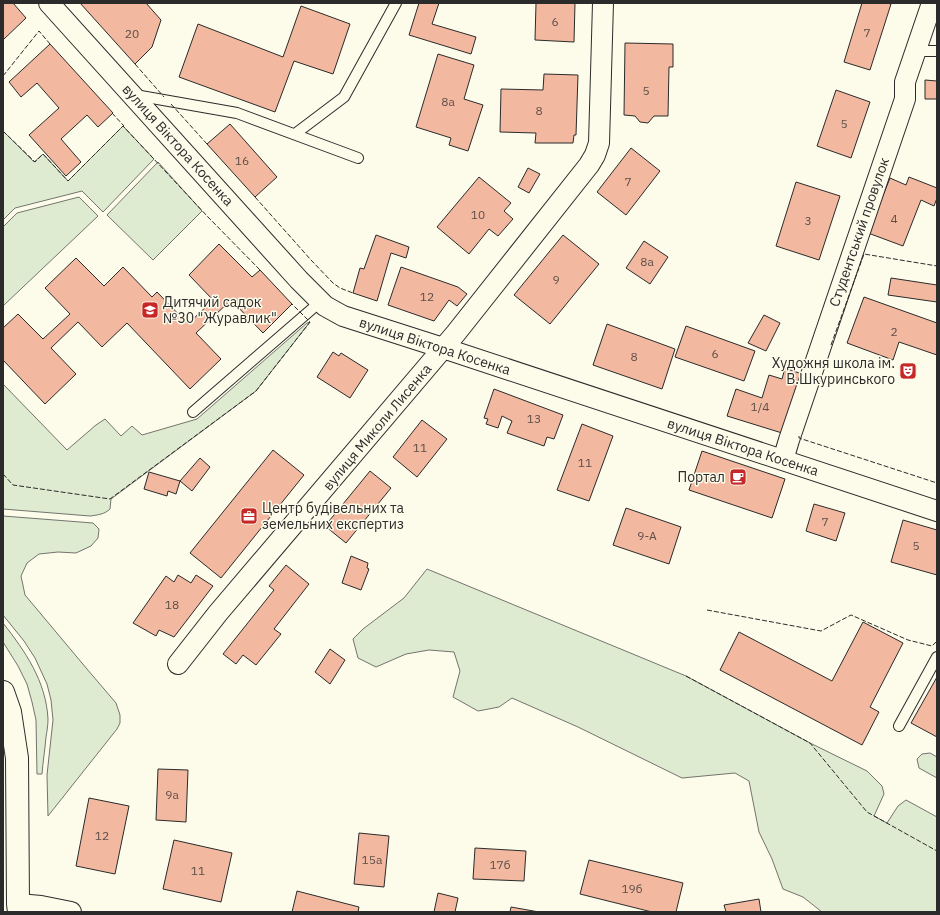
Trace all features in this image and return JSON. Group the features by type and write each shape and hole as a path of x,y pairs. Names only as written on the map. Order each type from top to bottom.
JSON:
{"street":[{"name":"вулиця Віктора Косенка","path":"49,3 299,280 325,306 343,316 937,511"},
{"name":"вулиця Миколи Лисенка","path":"178,664 218,613 443,348 596,155 599,143 603,3"},
{"name":"Студентський провулок","path":"783,460 791,432 904,99 905,82 932,3"},
{"path":"3,770 5,757 6,702"},
{"path":"6,702 17,758 13,907 41,906 71,912"}],"lane":[{"path":"295,134 344,97 396,3"},
{"path":"915,52 937,51"},
{"path":"131,94 237,113 358,158"},
{"path":"193,412 320,302"},
{"path":"899,726 937,657"}],"green space":[{"path":"123,126 154,159 103,212 82,191 15,208 3,220 3,131 34,162 43,154 68,181"},
{"path":"158,162 202,211 153,260 107,215"},
{"path":"79,197 98,216 3,306 3,227 17,213"},
{"path":"310,322 256,391 111,499 110,509 106,512 99,515 90,516 3,509 3,384 67,450 105,419 121,436 132,426 142,435 197,419"},
{"path":"3,516 93,523 99,529 98,538 91,546 76,553 58,552 39,554 27,563 21,576 25,595 116,703 120,715 120,723 117,729 48,816 47,775 53,720 51,700 47,684 35,658 24,641 3,615"},
{"path":"427,569 686,676 810,743 867,771 882,786 884,794 874,816 887,823 898,806 906,800 937,817 937,912 822,912 803,897 783,889 772,859 759,832 749,781 735,773 682,778 578,727 512,698 499,707 478,711 453,697 460,671 454,652 429,650 406,654 376,667 358,658 353,639 363,629 404,598"},
{"path":"3,623 19,644 33,667 43,692 48,726 42,774 37,774 36,720 32,702 27,684 3,642"},
{"path":"930,753 937,757 937,778 919,768 917,759 922,754"}],"building":[{"path":"3,3 13,3 26,18 3,40"},
{"path":"80,3 146,3 161,20 152,47 135,64"},
{"path":"419,3 439,3 432,24 476,37 471,54 409,35"},
{"path":"536,3 575,3 574,42 535,40"},
{"path":"862,3 891,4 870,70 844,62"},
{"path":"301,6 350,24 333,74 294,61 275,112 179,77 198,24 283,57"},
{"path":"625,43 673,44 673,67 669,67 668,116 654,116 648,123 640,122 635,116 624,115"},
{"path":"50,44 113,113 98,127 87,115 61,139 81,162 66,176 29,135 59,108 37,83 21,97 9,82"},
{"path":"438,54 474,65 464,99 483,105 468,151 449,145 451,138 416,127"},
{"path":"544,74 578,75 576,135 574,135 573,143 535,143 536,133 500,132 501,89 543,90"},
{"path":"925,80 937,81 937,99 925,99"},
{"path":"836,90 870,102 851,158 817,146"},
{"path":"230,124 277,177 255,197 207,144"},
{"path":"631,148 660,171 626,215 597,192"},
{"path":"528,168 540,174 529,193 518,187"},
{"path":"479,177 511,203 504,211 513,219 498,236 489,229 469,254 437,227"},
{"path":"909,177 937,188 937,198 934,206 921,200 903,246 868,233 890,178 906,185"},
{"path":"796,182 840,196 819,260 776,246"},
{"path":"376,235 409,247 406,258 391,253 377,301 353,293 360,268 364,269"},
{"path":"563,235 599,264 550,324 514,295"},
{"path":"644,241 668,257 650,284 626,268"},
{"path":"219,244 252,277 260,270 292,304 263,333 231,300 196,333 221,359 190,389 127,323 102,347 78,322 51,348 76,374 45,404 3,360 3,328 18,314 43,339 70,314 45,288 76,258 104,286 123,267 152,297 157,292 188,324 213,300 189,275"},
{"path":"401,267 458,287 467,294 457,306 449,300 434,321 388,305"},
{"path":"891,278 937,285 937,302 888,295"},
{"path":"864,297 937,323 937,355 899,342 893,360 847,343"},
{"path":"764,315 780,323 766,351 748,343"},
{"path":"607,324 675,349 662,389 593,365"},
{"path":"686,326 755,351 744,381 675,357"},
{"path":"333,352 339,356 341,353 368,370 350,398 317,377"},
{"path":"785,368 802,374 782,433 727,416 736,389 762,398 769,375 782,379"},
{"path":"494,389 563,415 554,439 547,437 544,446 507,433 512,421 502,416 498,428 486,424 488,419 484,418"},
{"path":"422,420 447,439 417,477 393,457"},
{"path":"582,424 613,436 589,501 557,490"},
{"path":"273,450 304,475 221,578 190,553"},
{"path":"702,451 785,479 772,518 689,490"},
{"path":"200,458 210,467 192,491 180,481"},
{"path":"370,471 391,488 346,543 325,526"},
{"path":"149,472 180,481 176,494 168,491 167,496 144,489"},
{"path":"814,504 845,513 836,541 806,531"},
{"path":"626,508 681,527 669,564 613,545"},
{"path":"903,520 937,530 937,575 891,562"},
{"path":"351,556 368,563 367,568 369,569 361,590 342,583"},
{"path":"286,565 309,584 274,629 281,634 256,665 243,655 236,664 223,654 274,590 269,586"},
{"path":"178,575 191,583 196,575 213,586 174,637 159,630 156,636 133,623 166,576 174,582"},
{"path":"863,622 903,643 870,707 879,712 862,745 720,670 739,632 832,681"},
{"path":"330,649 345,660 330,684 315,672"},
{"path":"937,677 937,737 911,723"},
{"path":"158,769 188,770 186,822 156,820"},
{"path":"89,798 129,806 115,874 76,866"},
{"path":"359,833 389,836 384,887 354,884"},
{"path":"174,840 232,853 221,902 163,889"},
{"path":"475,848 526,851 524,881 473,879"},
{"path":"589,860 683,883 676,912 652,912 580,894"},
{"path":"297,891 359,907 358,912 292,912"},
{"path":"438,893 458,898 455,912 434,912"},
{"path":"759,899 761,912 726,912 724,905"},
{"path":"511,907 539,912 510,912"}],"fence":[{"path":"3,76 39,31 50,44"},
{"path":"135,64 164,97"},
{"path":"171,104 207,144"},
{"path":"112,113 124,126"},
{"path":"3,131 35,162 43,154 68,181 123,126 261,271"},
{"path":"255,197 333,283 340,288 353,293"},
{"path":"831,345 864,254 937,266"},
{"path":"3,474 13,485 110,499 256,391 310,322 291,303"},
{"path":"799,436 799,438 937,483"},
{"path":"707,610 821,631 851,615 908,640 932,646 937,641"},
{"path":"686,676 810,743 867,812 937,851"}],"place":[{"name":"Дитячий садок №30 \"Журавлик\"","path":"150,310"},
{"name":"Художня школа ім. В.Шкуринського","path":"908,371"},
{"name":"Портал","path":"738,477"},
{"name":"Центр будівельних та земельних експертиз","path":"249,516"}]}
